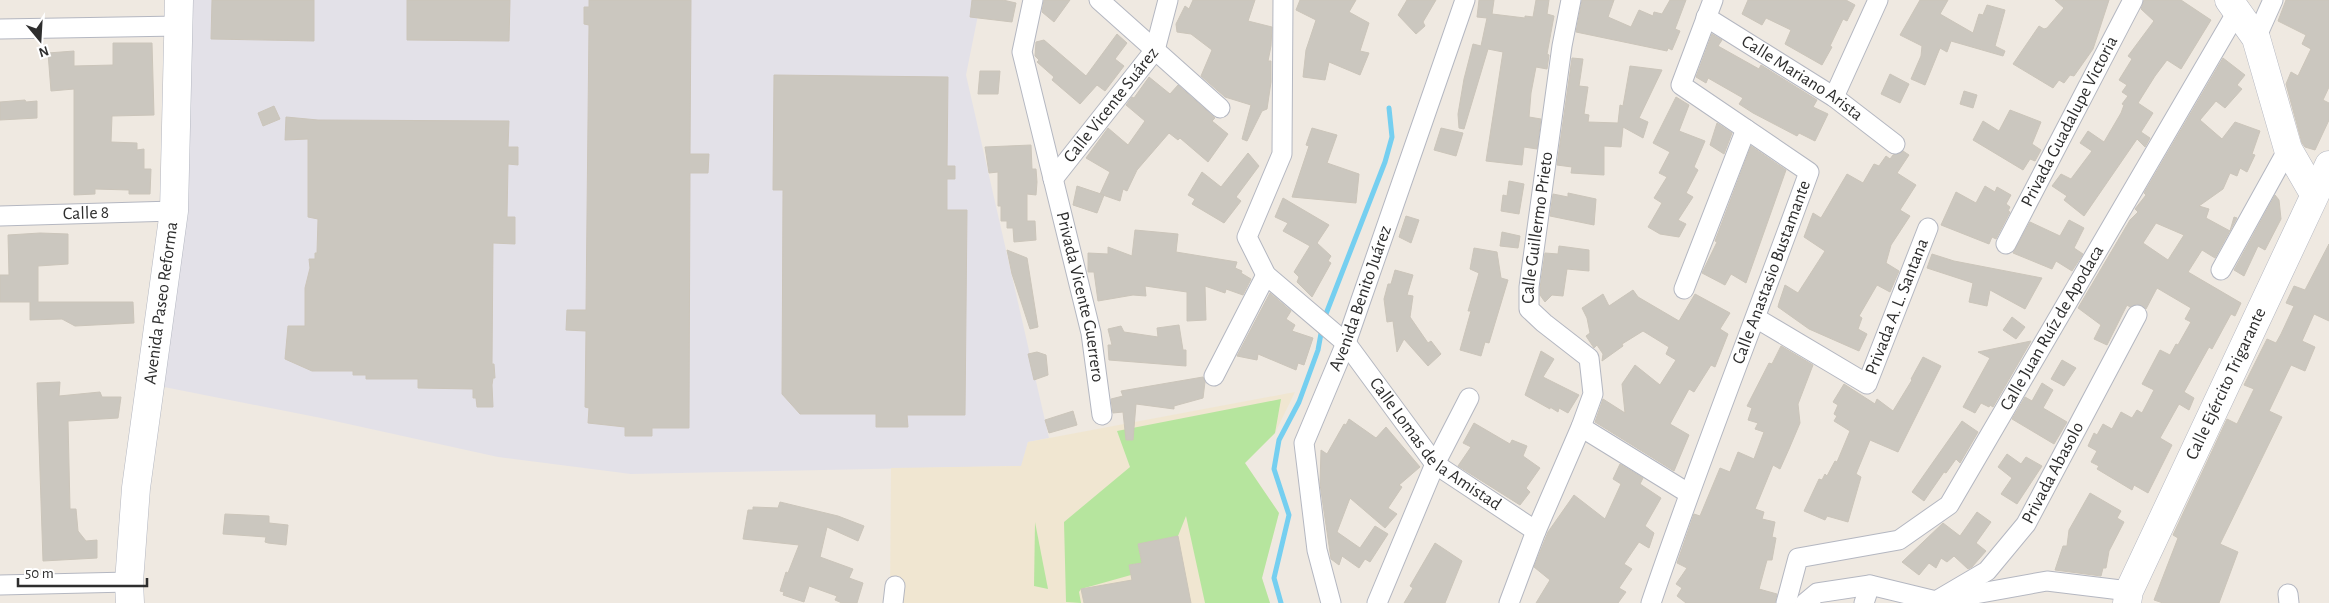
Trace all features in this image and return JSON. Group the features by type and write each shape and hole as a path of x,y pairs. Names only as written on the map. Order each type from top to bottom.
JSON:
{"main road":[{"path":"2233,5 2256,38 2288,149 2314,194"},
{"name":"Avenida Paseo Reforma","path":"130,593 136,488 174,212 179,13"},
{"name":"Calle Ejército Trigarante","path":"2128,597 2329,164"}],"street":[{"name":"Privada Vicente Guerrero","path":"1033,0 1022,52 1091,333 1102,415"},
{"path":"1099,0 1220,108"},
{"name":"Calle Vicente Suárez","path":"1053,179 1155,50 1168,0"},
{"path":"1214,376 1266,274 1247,237 1282,154 1283,0"},
{"name":"Avenida Benito Juárez","path":"1331,603 1317,550 1304,443 1346,343 1465,0"},
{"name":"Calle Guillermo Prieto","path":"1509,603 1536,531 1581,427 1593,394 1589,358 1544,323 1529,308 1532,268 1562,46 1572,0"},
{"name":"Calle Anastasio Bustamante","path":"1651,603 1688,493 1810,172 1681,85 1713,0"},
{"path":"1834,97 1878,0"},
{"name":"Privada Guadalupe Victoria","path":"2006,244 2133,0"},
{"path":"2256,38 2273,0"},
{"name":"Calle Juan Ruíz de Apodaca","path":"1786,603 1798,558 1899,540 1949,505 2233,5"},
{"path":"0,29 179,13"},
{"name":"Calle Mariano Arista","path":"1706,17 1834,97 1895,144"},
{"path":"1684,289 1746,129"},
{"path":"2221,270 2288,149"},
{"name":"Calle 8","path":"0,216 174,212"},
{"name":"Privada A. L. Santana","path":"1756,318 1867,384 1928,228"},
{"name":"Calle Lomas de la Amistad","path":"1266,274 1346,343 1435,464 1536,531"},
{"name":"Privada Abasolo","path":"1936,601 1988,571 2026,524 2137,315"},
{"path":"1377,603 1435,464 1469,398"},
{"path":"1581,427 1688,493"},
{"path":"1805,603 1817,593 1867,594 1936,601 2048,581 2128,597"},
{"path":"0,584 130,593"}],"shaded area":[{"path":"187,0 981,0 966,75 1049,438 1028,442 1022,466 631,474 498,457 321,418 154,385"},
{"path":"1295,392 1275,433 1245,463 1279,513 1262,578 1270,603 890,603 891,468 1021,466 1028,442"}],"green space":[{"path":"1281,399 1275,433 1245,463 1279,513 1262,578 1270,603 1205,603 1186,516 1178,536 1138,544 1142,563 1129,565 1131,575 1081,589 1079,592 1081,603 1066,602 1064,522 1130,467 1117,431"},
{"path":"1035,522 1048,589 1034,586"}],"building":[{"path":"212,0 314,0 314,41 211,39"},
{"path":"407,0 510,0 509,41 407,40"},
{"path":"589,0 691,0 690,154 709,154 708,173 690,173 689,428 652,428 652,436 625,436 625,427 588,423 589,408 585,407 586,331 566,330 567,310 586,310 589,25 584,24 584,7 589,7"},
{"path":"972,0 1003,0 1016,3 1012,22 970,17"},
{"path":"1044,0 1070,0 1054,22 1042,12"},
{"path":"1193,0 1255,0 1248,21 1272,27 1268,61 1271,61 1271,82 1267,109 1262,111 1247,141 1242,139 1251,105 1225,97 1201,76 1212,50 1191,34 1177,32 1176,24 1185,6 1189,9"},
{"path":"1300,0 1356,0 1349,12 1369,23 1360,51 1369,53 1360,75 1329,62 1325,80 1303,77 1306,50 1316,20 1296,10"},
{"path":"1407,0 1436,0 1423,22 1425,26 1416,34 1398,15"},
{"path":"1479,0 1494,0 1492,14 1525,18 1525,16 1533,17 1536,0 1549,0 1547,14 1554,16 1547,54 1549,55 1547,69 1536,67 1531,93 1529,117 1541,119 1537,149 1524,147 1522,165 1486,161 1503,52 1488,49 1464,129 1459,128 1458,114 1464,79 1473,44 1481,46 1487,18 1477,17"},
{"path":"1582,0 1614,0 1608,17 1631,27 1639,10 1653,16 1654,12 1662,14 1670,0 1686,0 1675,29 1680,31 1672,50 1668,48 1667,51 1576,32"},
{"path":"1748,0 1846,0 1855,5 1847,21 1843,19 1830,46 1832,47 1822,65 1785,44 1791,30 1766,18 1762,25 1742,14"},
{"path":"1920,0 1948,0 1940,14 1973,33 1979,14 1983,15 1987,5 2005,10 1995,46 2005,51 2003,56 1951,41 1947,52 1940,48 1925,85 1911,79 1921,56 1922,46 1900,35"},
{"path":"2055,0 2109,0 2093,49 2074,76 2070,75 2064,83 2059,80 2053,88 2013,64 2039,26 2044,29 2047,28 2064,8"},
{"path":"2144,0 2181,0 2211,20 2181,69 2167,60 2155,76 2138,103 2153,113 2141,132 2150,138 2145,147 2137,139 2084,216 2064,200 2067,196 2052,186 2061,174 2071,179 2092,151 2080,143 2088,131 2104,142 2121,113 2124,105 2122,104 2128,96 2122,92 2127,85 2119,80 2132,59 2128,56 2154,21 2141,9"},
{"path":"2286,0 2329,0 2329,87 2323,100 2329,103 2329,120 2315,150 2305,147 2302,143 2286,84 2291,72 2298,76 2311,49 2302,44 2306,35 2278,21"},
{"path":"1117,34 1127,43 1115,59 1124,66 1105,91 1097,85 1080,104 1052,80 1054,77 1037,62 1039,60 1035,56 1036,42 1044,40 1086,76"},
{"path":"1712,34 1722,40 1718,46 1759,69 1761,65 1817,100 1813,107 1828,114 1815,141 1799,133 1797,136 1753,113 1739,104 1743,98 1708,78 1706,83 1696,77"},
{"path":"113,43 152,43 154,115 112,116 111,142 137,143 137,150 144,149 144,169 151,169 150,194 129,194 129,190 95,189 95,194 74,195 74,89 51,91 48,53 74,51 74,66 113,65"},
{"path":"1572,58 1583,59 1579,86 1588,87 1584,114 1589,115 1588,122 1618,123 1620,105 1623,106 1630,66 1662,70 1639,118 1648,122 1643,138 1623,127 1621,147 1604,146 1604,175 1571,173 1572,167 1557,165"},
{"path":"2223,58 2245,75 2237,85 2242,89 2225,108 2216,101 2200,120 2222,139 2235,122 2260,131 2252,154 2255,155 2247,172 2240,168 2237,176 2230,173 2223,189 2199,206 2209,209 2206,218 2230,231 2215,258 2202,250 2188,272 2241,303 2235,316 2231,314 2212,349 2209,347 2184,392 2194,398 2189,410 2179,404 2160,438 2172,445 2148,493 2134,485 2132,490 2097,469 2099,466 2091,462 2097,451 2088,446 2094,433 2097,435 2103,424 2112,429 2121,412 2132,418 2137,410 2142,413 2154,390 2142,384 2160,350 2170,355 2176,344 2178,345 2191,322 2185,319 2191,308 2157,288 2146,309 2137,304 2130,307 2127,305 2107,345 2094,339 2101,325 2078,308 2130,220 2138,212 2135,209 2146,195 2144,193","holes":["2156,223 2184,235 2168,260 2143,243"]},
{"path":"980,71 1000,71 998,94 978,94"},
{"path":"1890,74 1909,84 1900,103 1881,94"},
{"path":"774,75 948,77 947,166 955,166 955,179 947,179 947,210 967,210 965,415 907,415 908,427 876,427 876,414 800,414 782,394 783,190 773,190"},
{"path":"1149,77 1170,94 1178,85 1215,118 1212,121 1228,134 1208,162 1180,138 1178,140 1169,133 1137,170 1127,191 1123,189 1120,201 1100,194 1110,172 1086,158 1108,128 1128,145 1145,121 1126,105 1132,97 1134,98"},
{"path":"1964,91 1977,95 1973,108 1960,104"},
{"path":"1676,97 1689,105 1679,131 1705,141 1694,167 1698,170 1686,193 1693,197 1678,220 1686,224 1679,237 1660,234 1648,227 1662,203 1654,198 1667,177 1659,173 1670,152 1653,143"},
{"path":"25,100 26,102 37,101 37,118 0,120 0,102"},
{"path":"274,106 280,119 263,126 258,113"},
{"path":"2010,110 2041,122 2032,144 2041,150 2035,161 2030,159 2023,170 1973,140 1983,121 1999,131"},
{"path":"286,117 318,120 509,121 508,147 518,147 518,165 508,164 507,217 515,217 515,244 493,243 492,364 494,364 495,378 493,378 492,385 493,407 477,407 476,398 473,398 473,389 418,388 418,379 366,379 366,375 353,375 353,371 312,371 285,359 288,326 305,326 305,288 310,268 309,259 315,259 315,253 317,253 318,219 308,217 308,139 285,140"},
{"path":"1717,123 1732,133 1724,154 1710,145"},
{"path":"1312,128 1337,135 1327,163 1359,174 1356,203 1292,197 1309,146 1306,145"},
{"path":"1441,128 1463,133 1456,156 1434,150"},
{"path":"1031,145 1032,169 1036,169 1037,182 1036,195 1027,194 1027,221 1035,221 1036,240 1014,242 1013,228 1007,228 1007,221 1001,221 1001,206 998,206 998,172 989,173 985,147"},
{"path":"1751,146 1786,170 1746,283 1731,274 1725,285 1702,273 1717,242 1715,241"},
{"path":"1903,151 1909,155 1897,173 1916,185 1900,210 1910,216 1891,245 1886,263 1899,271 1890,292 1877,285 1859,316 1862,318 1858,329 1867,334 1859,351 1809,329 1778,307 1785,285 1798,293 1825,251 1804,237 1813,213 1821,218 1847,174 1863,183 1874,164 1879,166 1886,156 1890,159 1893,155"},
{"path":"1248,153 1259,166 1236,197 1241,201 1224,223 1192,204 1195,199 1188,195 1202,172 1221,187"},
{"path":"1509,181 1524,184 1519,214 1501,211 1503,195 1507,196"},
{"path":"1077,186 1104,195 1097,213 1073,205"},
{"path":"1985,186 1995,192 1997,187 2011,195 2006,204 2010,207 2008,211 2010,212 1996,239 1992,237 1989,244 1941,225 1956,192 1976,203"},
{"path":"1568,193 1596,199 1594,225 1550,216 1553,194 1568,197"},
{"path":"2275,195 2279,200 2281,219 2265,250 2258,246 2244,276 2234,270"},
{"path":"1283,198 1329,225 1317,243 1331,256 1328,261 1331,263 1312,297 1297,282 1299,277 1294,272 1310,246 1283,231 1288,223 1275,217"},
{"path":"1406,216 1419,220 1411,243 1399,237"},
{"path":"2234,217 2237,218 2230,230"},
{"path":"2069,220 2084,228 2074,248 2083,254 2072,271 2056,261 2052,269 2013,253 2030,222 2060,236"},
{"path":"1135,230 1178,234 1176,252 1237,262 1235,268 1251,279 1243,295 1226,289 1225,293 1205,286 1206,320 1187,321 1187,292 1145,286 1146,296 1133,295 1098,301 1094,272 1088,272 1088,253 1108,254 1108,247 1132,256"},
{"path":"1502,232 1520,236 1518,248 1500,246"},
{"path":"68,234 68,264 38,266 38,302 133,302 134,323 75,326 62,319 30,320 30,302 0,302 0,275 9,275 8,235"},
{"path":"2329,244 2329,321 2314,314 2302,341 2315,347 2305,371 2291,365 2269,411 2282,417 2220,544 2238,552 2219,603 2163,603 2154,600 2178,538 2173,535 2227,419 2237,424 2254,389 2244,385 2267,339 2276,343 2281,334 2294,306 2286,303 2294,286 2305,290"},
{"path":"1559,246 1589,250 1589,271 1567,269 1563,296 1552,295 1545,302 1540,295 1540,288 1545,253 1558,254"},
{"path":"1474,248 1497,252 1501,278 1508,280 1489,343 1485,342 1481,356 1460,350 1471,311 1468,311 1479,273 1470,269"},
{"path":"1007,250 1027,258 1038,327 1030,329 1012,274"},
{"path":"1932,254 1954,261 2042,278 2025,309 1990,290 1987,306 1969,302 1973,283 1927,268"},
{"path":"1395,270 1413,275 1407,295 1413,296 1410,317 1428,343 1431,341 1441,354 1428,366 1404,339 1397,352 1393,321 1387,322 1384,299 1388,284 1391,284"},
{"path":"1633,290 1638,297 1679,321 1695,294 1730,313 1720,329 1728,334 1715,367 1711,365 1694,392 1689,389 1670,424 1689,435 1674,471 1595,422 1603,399 1625,413 1622,384 1635,365 1660,385 1676,360 1666,354 1669,347 1643,331 1622,344 1623,346 1602,361 1603,354 1597,345 1594,348 1586,336 1590,333 1587,318 1582,308 1603,294 1609,306"},
{"path":"1270,293 1291,311 1286,319 1295,325 1292,331 1313,338 1304,365 1298,363 1296,370 1258,354 1257,360 1237,356"},
{"path":"2012,317 2025,327 2016,339 2003,330"},
{"path":"1179,325 1183,350 1186,350 1186,366 1109,360 1108,345 1112,345 1108,329 1121,326 1124,332 1158,337 1157,328"},
{"path":"2031,341 1993,407 1981,403 1975,413 1963,407 1990,358 1978,352"},
{"path":"1781,346 1813,365 1798,404 1800,423 1780,469 1773,465 1755,509 1764,512 1762,519 1775,522 1772,537 1776,538 1772,560 1767,560 1759,589 1777,594 1775,603 1686,603 1677,596 1682,588 1676,584 1687,568 1677,563 1694,514 1700,516 1720,468 1730,472 1738,452 1754,459 1764,432 1755,429 1758,423 1748,420 1752,408 1747,406 1769,363 1772,364"},
{"path":"1541,351 1554,359 1543,377 1579,395 1568,413 1559,408 1558,412 1550,407 1550,409 1525,395"},
{"path":"1037,352 1046,355 1048,375 1034,380 1028,354"},
{"path":"1923,357 1941,366 1898,452 1870,440 1856,474 1861,477 1848,522 1827,516 1825,520 1804,511 1819,479 1822,480 1825,474 1827,476 1835,461 1837,462 1850,431 1834,421 1837,416 1834,414 1838,405 1833,402 1844,384 1875,404 1877,399 1893,411 1912,380"},
{"path":"2062,360 2076,368 2064,386 2051,379"},
{"path":"1203,377 1205,382 1203,398 1174,406 1174,409 1136,404 1133,440 1126,440 1123,412 1113,413 1111,399 1123,396 1121,391"},
{"path":"60,382 59,396 100,392 102,397 121,397 118,418 68,421 70,509 76,509 78,531 86,541 97,540 97,558 43,561 37,383"},
{"path":"2042,383 2053,390 2043,408 2067,422 2054,444 2012,419 2025,397 2032,401"},
{"path":"1073,411 1077,425 1049,433 1045,420"},
{"path":"1349,419 1376,438 1386,427 1420,467 1399,485 1402,487 1388,508 1397,514 1385,528 1350,498 1337,532 1360,548 1375,526 1388,534 1370,562 1365,559 1359,568 1342,556 1339,565 1331,559 1320,484 1321,450 1327,454 1344,424 1346,425"},
{"path":"1962,421 1978,432 1960,463 1956,459 1946,473 1944,472 1924,501 1912,492"},
{"path":"1474,423 1510,444 1512,440 1527,446 1523,456 1540,468 1526,488 1530,492 1520,505 1458,466 1471,447 1463,443"},
{"path":"2007,454 2021,464 2026,457 2042,466 2017,504 2001,494 2012,478 1998,467"},
{"path":"1620,464 1643,478 1640,484 1661,498 1645,526 1654,533 1649,548 1639,542 1624,564 1632,569 1619,588 1626,592 1618,603 1536,603 1550,580 1534,567 1548,532 1574,495 1605,519 1621,484 1613,479"},
{"path":"2090,493 2121,511 2117,518 2124,522 2109,551 2106,568 2103,568 2101,576 2055,570 2063,546 2067,546 2069,530"},
{"path":"780,502 838,516 864,526 858,541 827,527 820,557 853,569 849,578 863,583 857,603 842,603 835,600 837,596 809,586 804,602 783,595 784,592 780,591 786,572 788,573 799,545 743,539 748,510 753,510 753,507 778,508"},
{"path":"1977,512 1991,522 1976,543 1986,551 1972,567 1968,569 1954,556 1947,562 1941,558 1936,568 1929,563 1919,575 1902,562 1943,523 1960,536"},
{"path":"225,514 269,516 269,523 288,525 286,545 265,542 266,537 223,534"},
{"path":"1178,536 1191,603 1084,603 1081,589 1132,580 1129,565 1142,563 1138,544"},
{"path":"1435,543 1462,561 1445,603 1404,603 1413,588 1410,586"}],"waterway":[{"path":"1324,319 1385,162 1392,137 1389,108"},
{"path":"1281,603 1274,578 1289,515 1274,469 1279,440 1299,402 1318,350 1322,328"}]}
